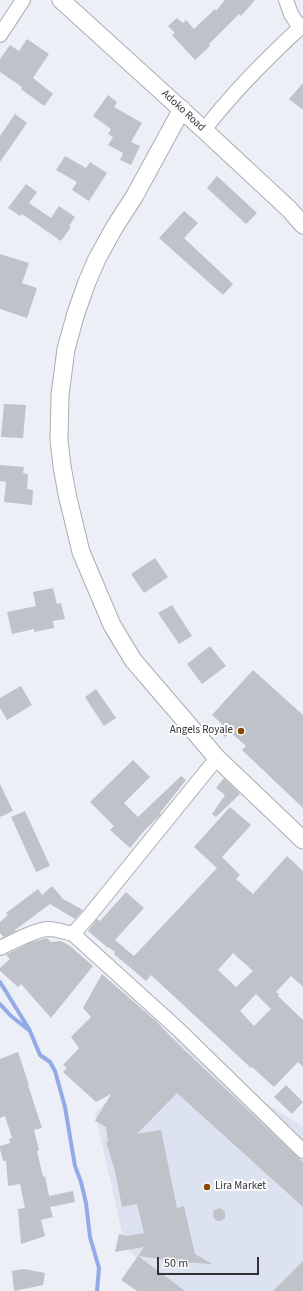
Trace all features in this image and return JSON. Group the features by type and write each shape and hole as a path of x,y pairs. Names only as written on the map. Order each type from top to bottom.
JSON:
{"street":[{"path":"0,35 23,0"},
{"name":"Adoko Road","path":"61,0 182,109 289,209 303,225"},
{"path":"204,130 224,104 278,48 301,27 291,14 286,0"},
{"path":"182,109 134,197 100,252 87,282 74,319 66,349 60,394 59,440 62,466 79,545 112,625 133,660 217,758 303,840"},
{"path":"72,934 90,916 217,758"},
{"path":"0,948 47,929 72,934 178,1029 303,1151"}],"shaded area":[{"name":"Lira Market","path":"183,1030 247,1091 303,1127 303,1291 168,1291 125,1246 95,1113"}],"building":[{"path":"225,0 255,0 241,16 239,14 209,44 210,46 195,60 172,35 175,33 168,26 177,18 183,23 186,20 194,29 215,9 216,11"},
{"path":"27,39 49,54 33,78 53,94 44,106 21,89 22,87 0,72 0,59 10,45 19,51"},
{"path":"303,83 303,110 289,99"},
{"path":"108,95 117,102 114,107 142,123 131,142 140,146 131,165 120,160 123,153 108,145 113,137 108,134 111,129 93,116"},
{"path":"15,114 27,123 0,162 0,136"},
{"path":"65,156 86,168 90,162 107,173 89,201 72,190 77,182 56,170"},
{"path":"217,176 257,213 246,224 207,188"},
{"path":"26,184 37,192 29,203 51,218 59,206 75,217 69,226 71,227 61,241 22,214 20,216 8,208"},
{"path":"184,211 198,223 184,238 233,284 223,295 159,238"},
{"path":"0,254 29,263 22,283 37,288 27,318 0,309"},
{"path":"4,404 26,405 23,438 1,437"},
{"path":"0,465 24,467 23,473 28,474 27,489 33,490 32,505 4,502 6,482 0,481"},
{"path":"155,558 168,577 144,593 131,574"},
{"path":"53,588 57,604 61,603 65,619 53,621 54,628 34,632 34,629 12,634 7,612 36,606 33,592"},
{"path":"172,605 192,636 179,644 158,613"},
{"path":"210,646 226,666 202,684 187,664"},
{"path":"253,670 303,715 303,808 242,750 246,746 230,732 225,737 217,730 222,724 212,715"},
{"path":"21,686 32,705 7,720 0,708 0,698"},
{"path":"96,689 116,718 104,726 85,697"},
{"path":"133,760 150,777 124,803 138,817 181,776 186,780 160,813 161,814 130,848 110,830 114,826 90,802"},
{"path":"224,778 240,794 216,817 212,814 225,795 216,788"},
{"path":"0,784 13,811 0,817"},
{"path":"230,807 251,825 222,857 240,875 236,879 253,894 287,856 303,871 303,987 291,976 276,992 279,994 278,996 303,1020 303,1067 298,1062 274,1087 252,1067 251,1068 151,975 146,981 114,954 115,952 88,931 97,919 100,921 126,892 144,908 115,940 134,956 217,868 194,847","holes":["233,953 253,971 236,987 218,970","256,994 271,1009 254,1026 240,1011"]},
{"path":"25,811 50,866 36,872 11,817"},
{"path":"52,886 63,899 83,910 75,919 50,904 15,930 16,931 4,937 0,933 0,922 8,915 6,913 38,889 42,895"},
{"path":"47,938 51,942 61,941 70,946 93,966 51,1018 21,984 18,987 0,971 0,968 10,959 6,955 29,943"},
{"path":"102,974 157,1022 180,1046 303,1162 303,1207 177,1093 137,1134 161,1130 177,1208 184,1206 195,1254 212,1264 181,1262 138,1256 144,1247 115,1252 119,1234 126,1236 144,1233 137,1204 122,1207 115,1171 106,1142 108,1142 106,1127 95,1121 111,1094 96,1102 63,1072 67,1068 63,1065 79,1048 71,1037 91,1017 83,1008"},
{"path":"18,1052 42,1128 34,1130 39,1150 37,1151 43,1177 45,1176 49,1196 73,1191 75,1202 50,1207 53,1217 41,1220 45,1236 21,1244 18,1209 25,1208 20,1184 8,1186 6,1161 3,1161 0,1149 0,1146 10,1143 9,1139 12,1138 5,1116 0,1118 0,1059"},
{"path":"286,1085 303,1102 292,1114 274,1097"},
{"path":"220,1208 225,1212 225,1218 221,1221 216,1221 213,1216 214,1210"},
{"path":"138,1256 185,1291 137,1291 121,1280"},
{"path":"303,1261 303,1291 273,1291"},
{"path":"24,1269 45,1273 43,1285 14,1291 12,1271"}],"waterway":[{"path":"0,982 29,1029"},
{"path":"0,1004 11,1016 30,1031 40,1055 50,1062 55,1071 65,1107 75,1166 86,1203 90,1237 99,1268 97,1291"}],"place":[{"name":"Angels Royale","path":"241,731"},
{"name":"Lira Market","path":"207,1187"}]}
